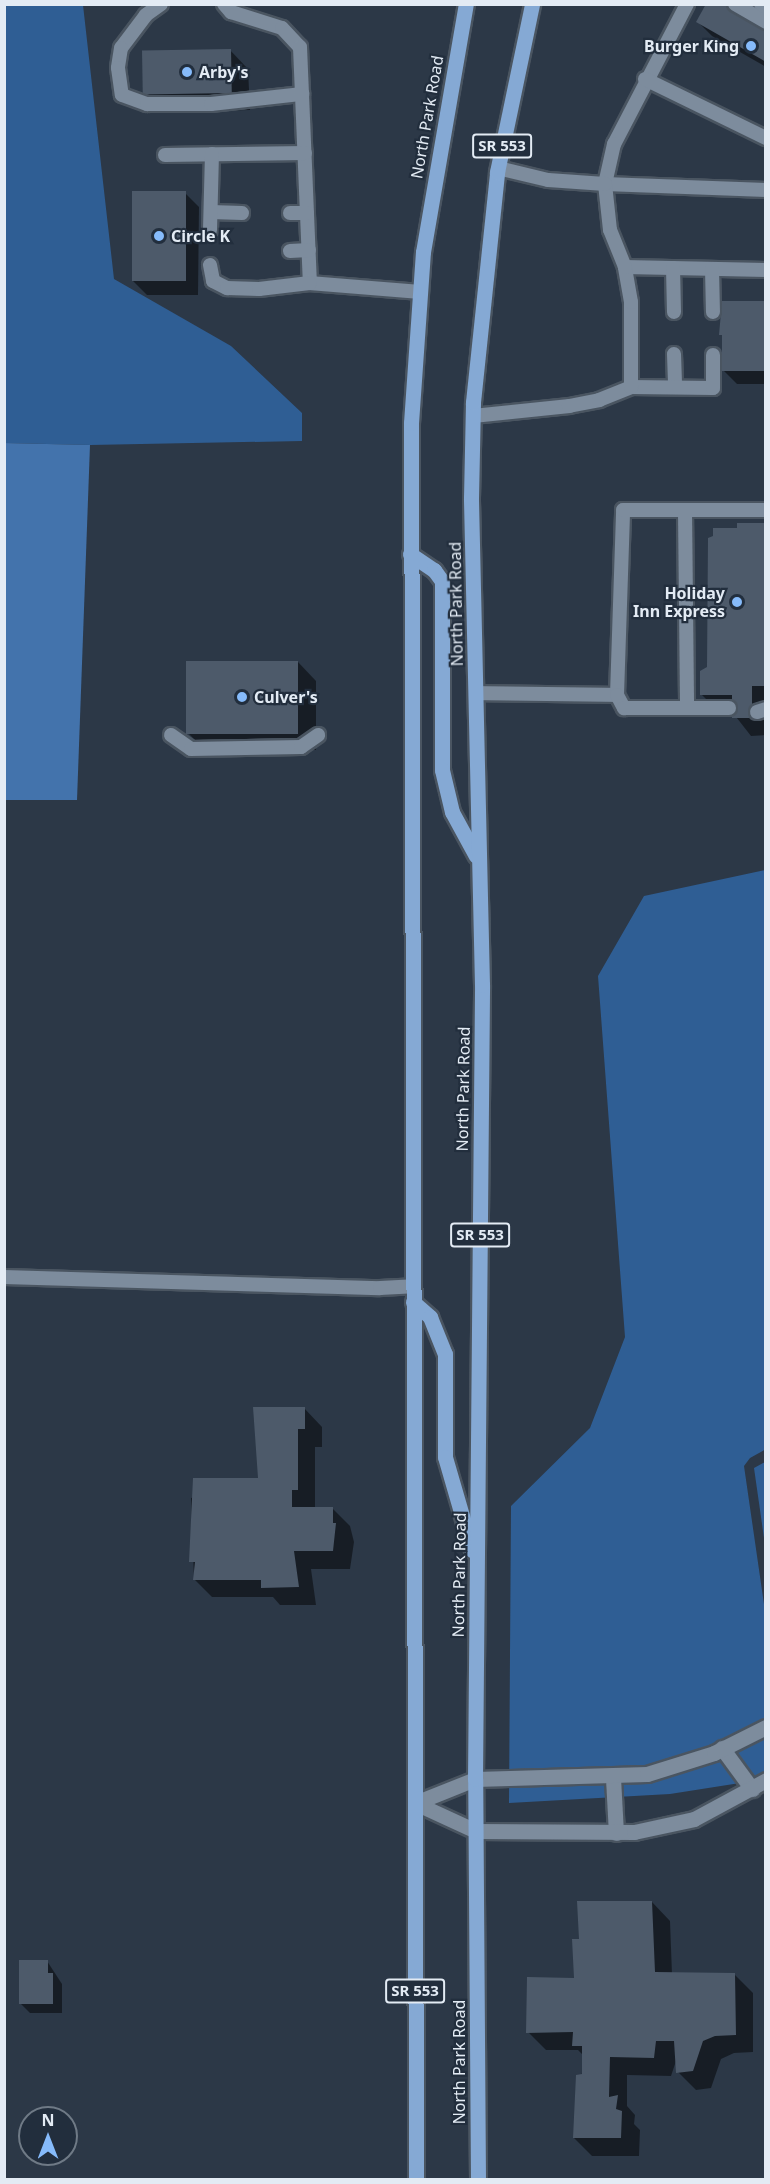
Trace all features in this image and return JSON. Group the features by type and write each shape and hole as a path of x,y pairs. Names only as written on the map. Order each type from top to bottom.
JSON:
{"main road":[{"name":"North Park Road","path":"416,2180 411,423 420,292 435,169 466,4"},
{"name":"North Park Road","path":"478,2180 475,1779 482,985 477,859 473,416 482,290 498,168 532,4"},
{"path":"410,554 434,570 442,581 442,770 452,812 477,859"},
{"path":"412,1302 430,1317 445,1354 445,1457 477,1567"}],"street":[{"path":"415,1803 475,1779 613,1778 675,1768 765,1727"},
{"path":"722,1748 752,1789"},
{"path":"613,1778 616,1833"},
{"path":"415,1803 476,1831 616,1833 665,1828 694,1819 765,1780"}],"lane":[{"path":"161,4 146,15 121,48 118,68 122,95 147,105 211,104 302,94"},
{"path":"224,4 231,12 282,28 300,47 310,283"},
{"path":"631,387 633,326 625,267 610,230 605,184 614,144 645,79 687,4"},
{"path":"735,4 765,22"},
{"path":"761,4 765,7"},
{"path":"645,79 765,138"},
{"path":"165,155 305,153"},
{"path":"210,230 212,154"},
{"path":"498,168 548,180 765,190"},
{"path":"211,212 242,213"},
{"path":"290,213 307,213"},
{"path":"290,251 309,250"},
{"path":"210,265 213,281 228,288 259,289 310,283 420,292"},
{"path":"625,267 765,270"},
{"path":"673,268 674,312"},
{"path":"712,269 713,312"},
{"path":"674,354 675,387"},
{"path":"473,416 569,406 599,400 631,387 713,388 713,356"},
{"path":"729,708 624,708 617,694 622,510 765,510"},
{"path":"685,510 687,708"},
{"path":"476,693 617,694"},
{"path":"171,735 191,749 301,747 318,735"},
{"path":"4,1277 380,1288 412,1286"}],"shaded area":[{"path":"5,5 83,5 114,279 231,346 302,413 302,441 90,445 5,443"},
{"path":"4,443 90,445 77,800 5,800"},
{"path":"765,870 766,1449 750,1458 744,1466 766,1618 765,1772 740,1783 670,1794 509,1803 511,1506 590,1428 625,1337 598,976 644,896"},
{"path":"765,1462 765,1545 754,1468"}],"building":[{"name":"Burger King","path":"706,4 723,4 766,29 766,62 696,22"},
{"name":"Arby's","path":"231,49 232,93 143,95 142,51"},
{"name":"Circle K","path":"132,191 186,191 186,281 132,281"},
{"path":"722,301 766,301 766,371 722,371 722,335 719,335"},
{"name":"Holiday Inn Express","path":"737,523 766,523 766,686 752,686 752,718 732,718 732,695 700,695 700,671 707,667 708,538 713,536 713,528 737,528"},
{"name":"Culver's","path":"186,661 298,661 298,734 186,734"},
{"path":"253,1407 305,1407 305,1429 298,1429 298,1490 292,1490 292,1507 333,1507 333,1523 336,1523 333,1551 294,1551 299,1587 261,1588 261,1580 193,1580 195,1562 189,1562 193,1478 258,1478"},
{"path":"577,1901 652,1901 655,1972 735,1973 736,2035 715,2036 703,2041 693,2071 676,2073 674,2041 656,2041 654,2058 610,2057 609,2097 618,2095 616,2109 622,2111 621,2138 573,2138 576,2075 582,2074 582,2046 572,2046 573,2032 526,2033 527,1977 574,1978 572,1939 579,1939"},
{"path":"19,1960 48,1960 48,1973 53,1973 53,2004 19,2004"}],"place":[{"name":"Burger King","path":"751,46"},
{"name":"Arby's","path":"187,72"},
{"name":"Circle K","path":"159,236"},
{"name":"Holiday Inn Express","path":"737,602"},
{"name":"Culver's","path":"242,697"}]}
